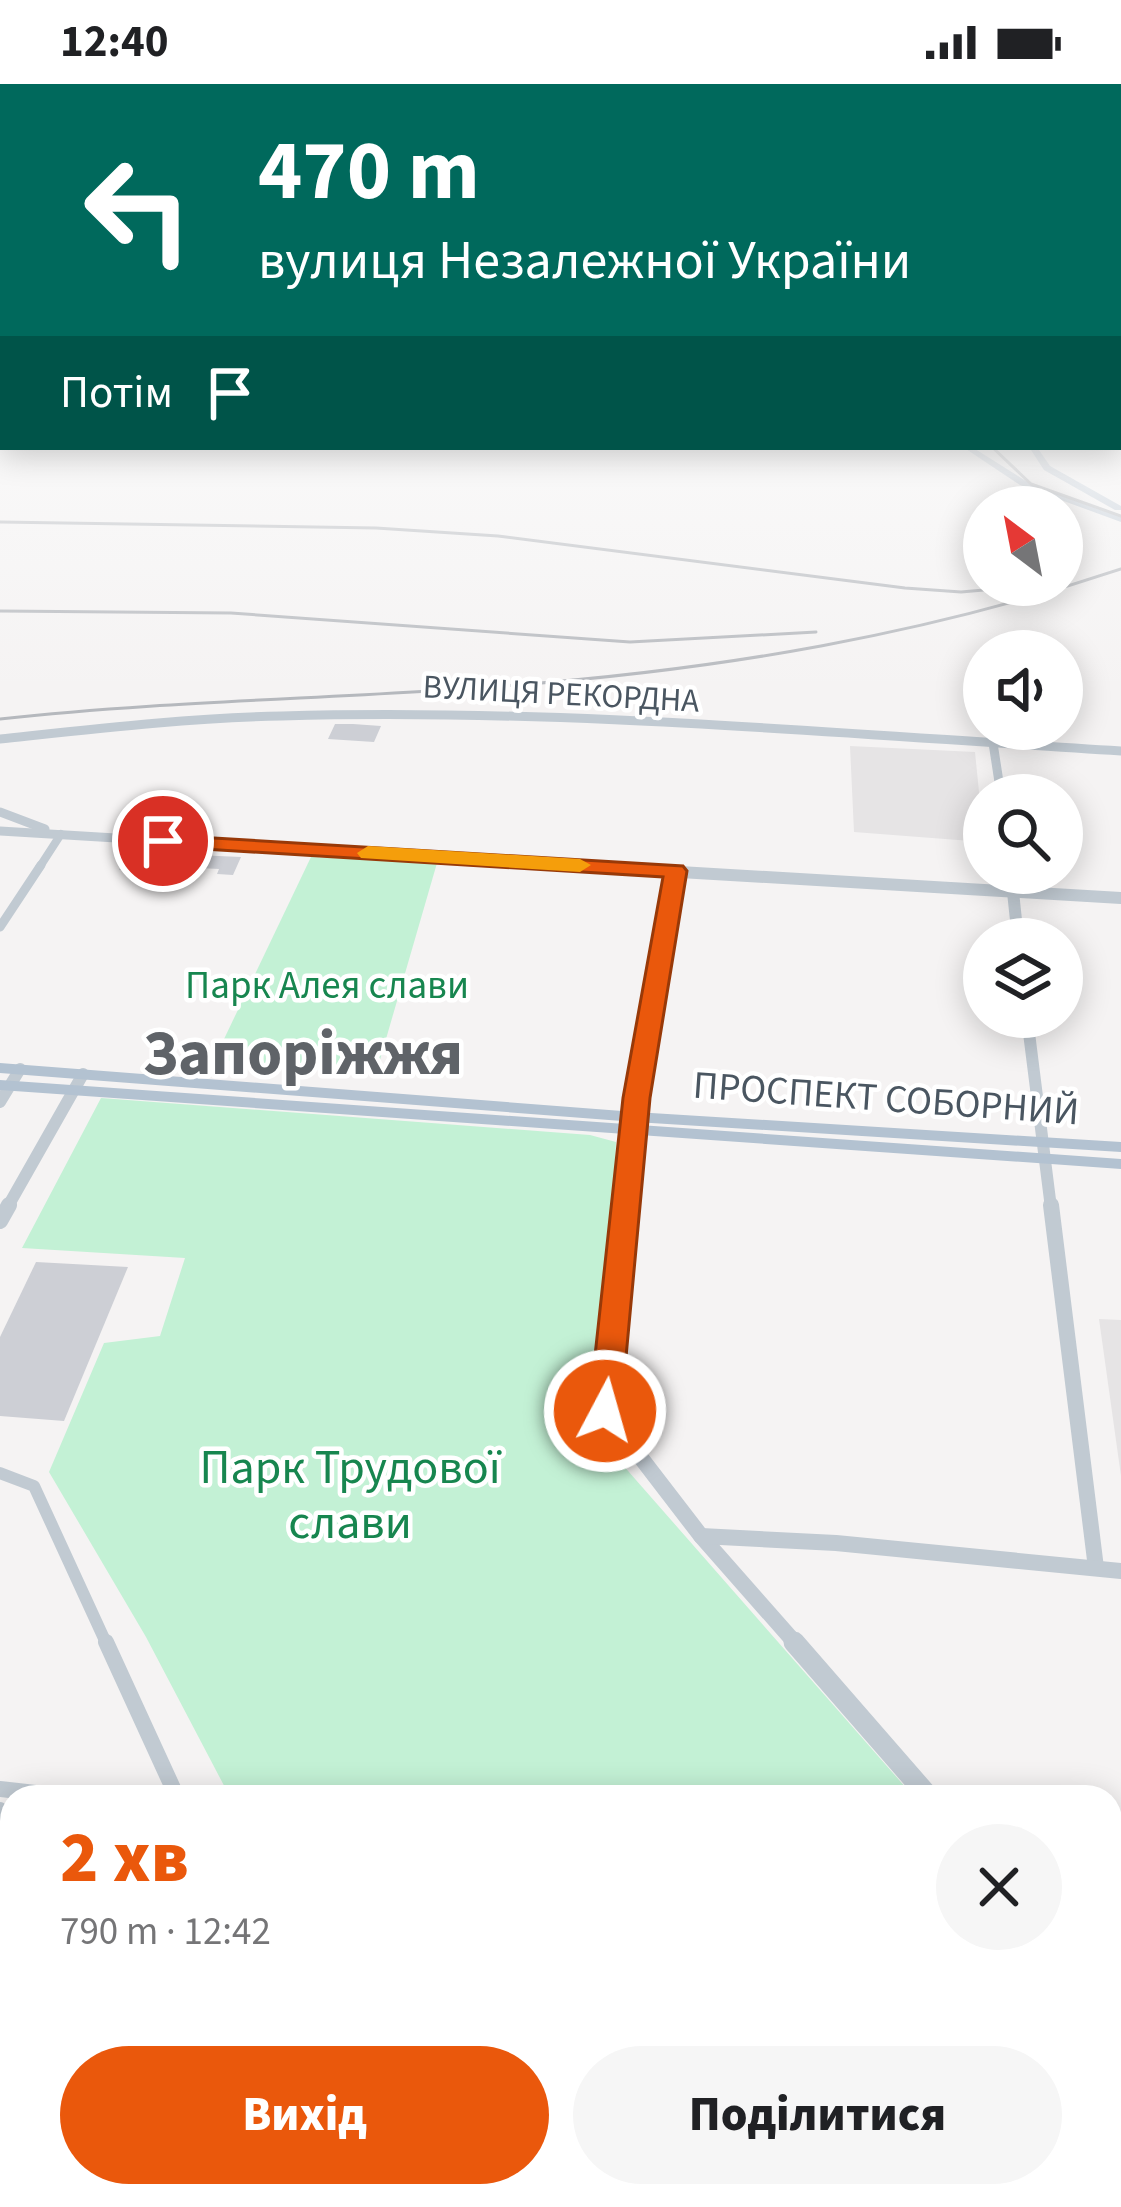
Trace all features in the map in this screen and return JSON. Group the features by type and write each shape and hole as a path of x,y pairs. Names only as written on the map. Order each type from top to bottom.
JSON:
{"main road":[{"path":"1056,495 1121,519"},
{"path":"1095,495 1121,510"},
{"name":"ПРОСПЕКТ СОБОРНИЙ","path":"0,1068 634,1123"},
{"name":"ПРОСПЕКТ СОБОРНИЙ","path":"5,1085 1043,1150 1121,1163"},
{"name":"ПРОСПЕКТ СОБОРНИЙ","path":"1043,1150 1121,1147"}],"street":[{"name":"ВУЛИЦЯ РЕКОРДНА","path":"0,739 156,720 327,712 963,742"},
{"name":"ВУЛИЦЯ РЕКОРДНА","path":"1083,749 1121,751"},
{"path":"0,812 62,835"},
{"path":"0,831 963,888"},
{"path":"0,927 62,835"},
{"path":"676,871 634,1123 605,1411 701,1536 919,1785"},
{"path":"1059,894 1121,898"},
{"path":"1030,1038 1096,1568"},
{"path":"0,1102 5,1085 20,1069"},
{"path":"0,1221 83,1074"},
{"path":"0,1473 34,1486 171,1785"},
{"path":"701,1536 1121,1571"}],"shaded area":[{"path":"850,746 975,752 977,774 963,774 963,840 854,832"},
{"path":"1099,1319 1121,1320 1121,1476"}],"green space":[{"name":"Парк Алея слави","path":"311,857 437,863 377,1070 214,1060"},
{"name":"Парк Трудової слави","path":"101,1098 590,1135 616,1142 611,1253 586,1423 903,1785 224,1785 146,1637 49,1472 104,1343 160,1336 185,1258 22,1248"}],"building":[{"path":"335,724 381,726 374,742 328,739"},
{"path":"129,852 241,857 233,875 217,874 219,869 141,865 138,870 119,870"},
{"path":"36,1262 128,1267 64,1421 0,1416 0,1337"}],"tram line":[{"path":"1062,495 1121,516"}],"railway":[{"path":"0,522 376,528 498,536 963,592"},
{"path":"0,719 516,685 746,659 972,613 1121,569"},
{"path":"0,611 231,613 630,642 816,632"}],"slow traffic":[{"path":"368,853 580,865"}],"district":[{"name":"Запоріжжя","path":"303,1054"}],"route":[{"path":"163,841 676,871 637,1098 605,1411"}]}
